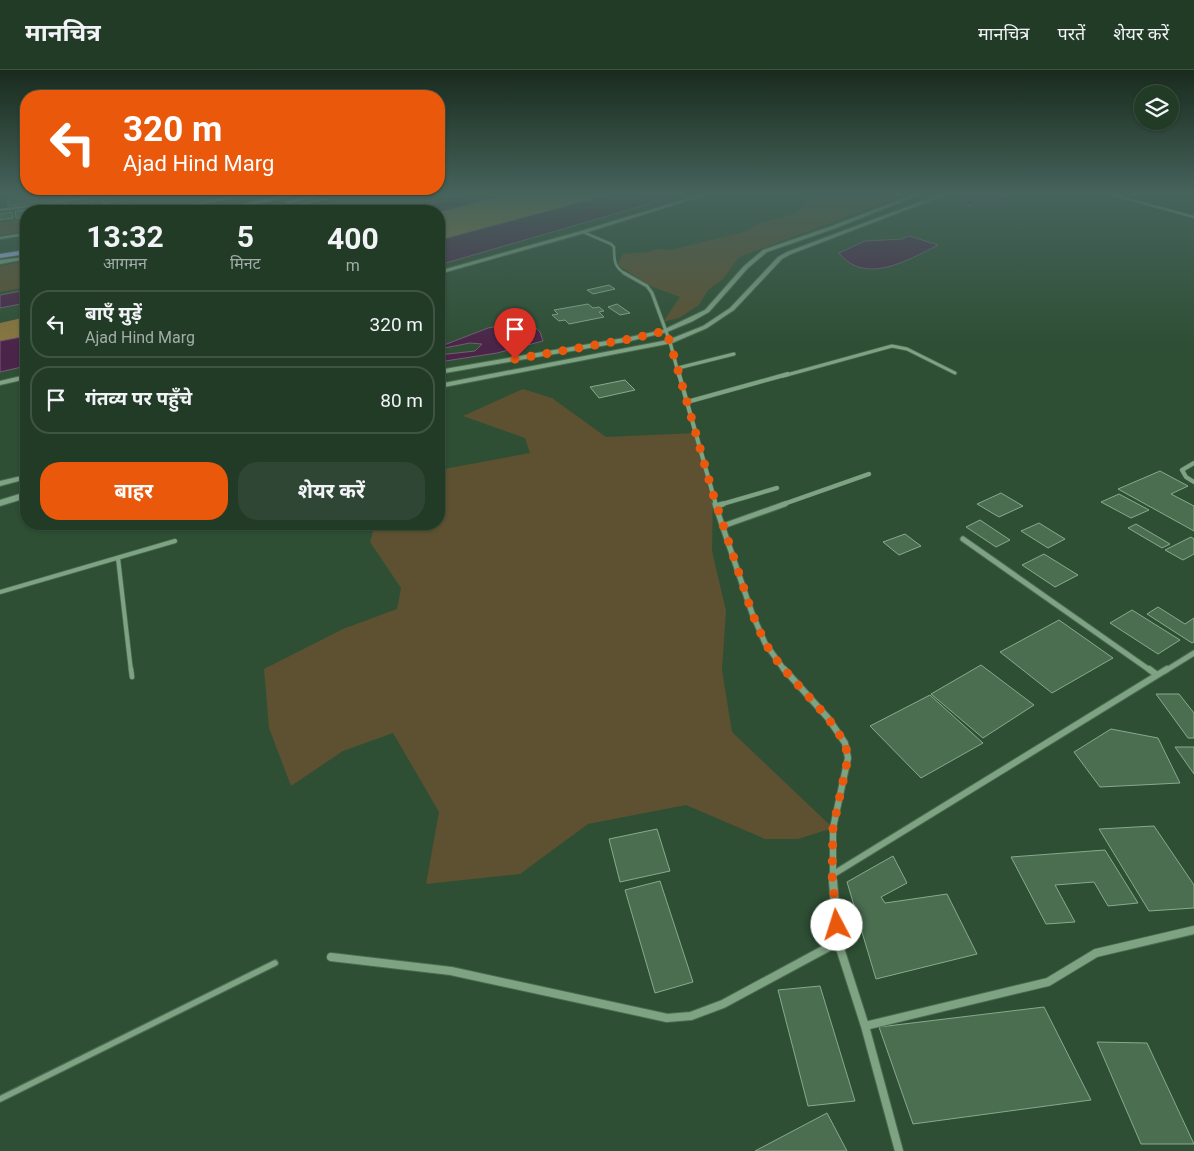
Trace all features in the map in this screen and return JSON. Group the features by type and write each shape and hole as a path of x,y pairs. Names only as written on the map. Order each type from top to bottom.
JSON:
{"highway":[{"path":"0,250 20,247"},
{"path":"0,256 20,253"}],"street":[{"path":"445,271 540,244"},
{"path":"612,244 614,262 618,270 651,290 678,368 716,506 752,613 765,643 780,665 828,718 845,743 848,758 833,828 832,875 838,942 865,1026 899,1151"},
{"path":"445,371 630,339 665,331 707,311 746,268 765,251 784,244"},
{"path":"445,385 670,342 705,327 726,314 780,258 814,244"},
{"path":"0,262 20,259"},
{"path":"687,402 892,346 907,349 955,373"},
{"path":"678,368 734,354"},
{"path":"0,383 20,378"},
{"path":"1194,463 1182,470 1186,477 1194,482"},
{"path":"723,526 869,474"},
{"path":"0,484 20,478"},
{"path":"716,506 777,488"},
{"path":"0,503 20,497"},
{"path":"963,539 1157,676"},
{"path":"832,875 1194,653"},
{"path":"865,1026 1048,982 1096,953 1194,930"},
{"path":"331,957 451,971 667,1018 691,1016 723,1004 838,942"}],"lane":[{"path":"0,592 175,541"},
{"path":"118,558 132,677"},
{"path":"0,1099 275,963"}],"shaded area":[{"path":"445,244 510,244 445,263"},
{"path":"693,244 772,244 739,257 723,279 708,290 699,305 679,318 663,322 680,297 653,287 617,265 623,254 649,252 657,249 670,250"},
{"path":"858,244 938,245 900,263 874,269 861,268 849,263 839,253"},
{"path":"20,262 20,288 0,292 0,266"},
{"path":"20,291 20,304 0,308 0,295"},
{"path":"20,318 20,337 0,341 0,323"},
{"path":"511,324 534,326 540,332 543,341 497,353 445,361 445,354 475,351 482,344 470,343 445,348 445,345 488,328"},
{"path":"20,337 20,367 0,372 0,341"},
{"path":"523,389 552,398 606,437 697,433 713,494 712,551 726,611 722,670 732,732 833,828 798,839 765,839 686,805 588,824 520,874 426,884 439,812 393,733 343,751 291,786 269,728 264,669 343,629 397,609 401,588 370,542 373,530 445,530 445,469 530,453 525,438 463,416"}],"building":[{"path":"609,285 615,289 593,294 587,290"},
{"path":"588,304 593,308 599,307 604,311 599,312 604,317 569,324 565,320 559,321 552,315 558,314 554,310"},
{"path":"617,304 630,313 620,315 608,307"},
{"path":"625,380 635,390 599,398 590,387"},
{"path":"1160,471 1188,486 1171,494 1194,506 1194,531 1118,489"},
{"path":"1001,493 1023,506 999,517 977,504"},
{"path":"1119,494 1149,510 1131,518 1101,502"},
{"path":"980,520 1010,540 996,547 966,527"},
{"path":"1039,523 1065,539 1048,548 1021,531"},
{"path":"1136,524 1170,544 1162,548 1128,528"},
{"path":"905,534 921,546 899,555 883,542"},
{"path":"1191,537 1194,539 1194,554 1183,560 1165,550"},
{"path":"1044,554 1078,575 1055,587 1022,565"},
{"path":"1158,607 1185,624 1194,618 1194,642 1192,643 1147,614"},
{"path":"1132,610 1180,640 1158,654 1110,623"},
{"path":"1059,620 1113,658 1052,693 1000,652"},
{"path":"981,665 1034,705 983,738 931,694"},
{"path":"1156,694 1179,694 1194,713 1194,738 1188,738"},
{"path":"930,695 983,743 921,778 870,726"},
{"path":"1111,729 1158,738 1180,783 1100,787 1074,752"},
{"path":"1175,747 1194,747 1194,774"},
{"path":"1154,826 1194,885 1194,908 1149,911 1099,829"},
{"path":"657,829 670,871 620,882 609,839"},
{"path":"1105,850 1138,903 1108,906 1094,882 1055,885 1075,922 1046,924 1011,857"},
{"path":"893,856 907,883 881,897 885,903 947,894 977,954 876,979 847,882"},
{"path":"660,881 693,982 655,993 625,890"},
{"path":"820,986 855,1101 808,1106 778,990"},
{"path":"1044,1007 1091,1100 913,1124 879,1027"},
{"path":"1097,1042 1147,1043 1194,1144 1141,1144"},
{"path":"827,1113 847,1151 755,1151"}],"route":[{"path":"515,359 665,331 670,342 713,494 752,613 765,643 780,665 828,718 845,743 848,758 833,828 832,875 837,925"}]}
